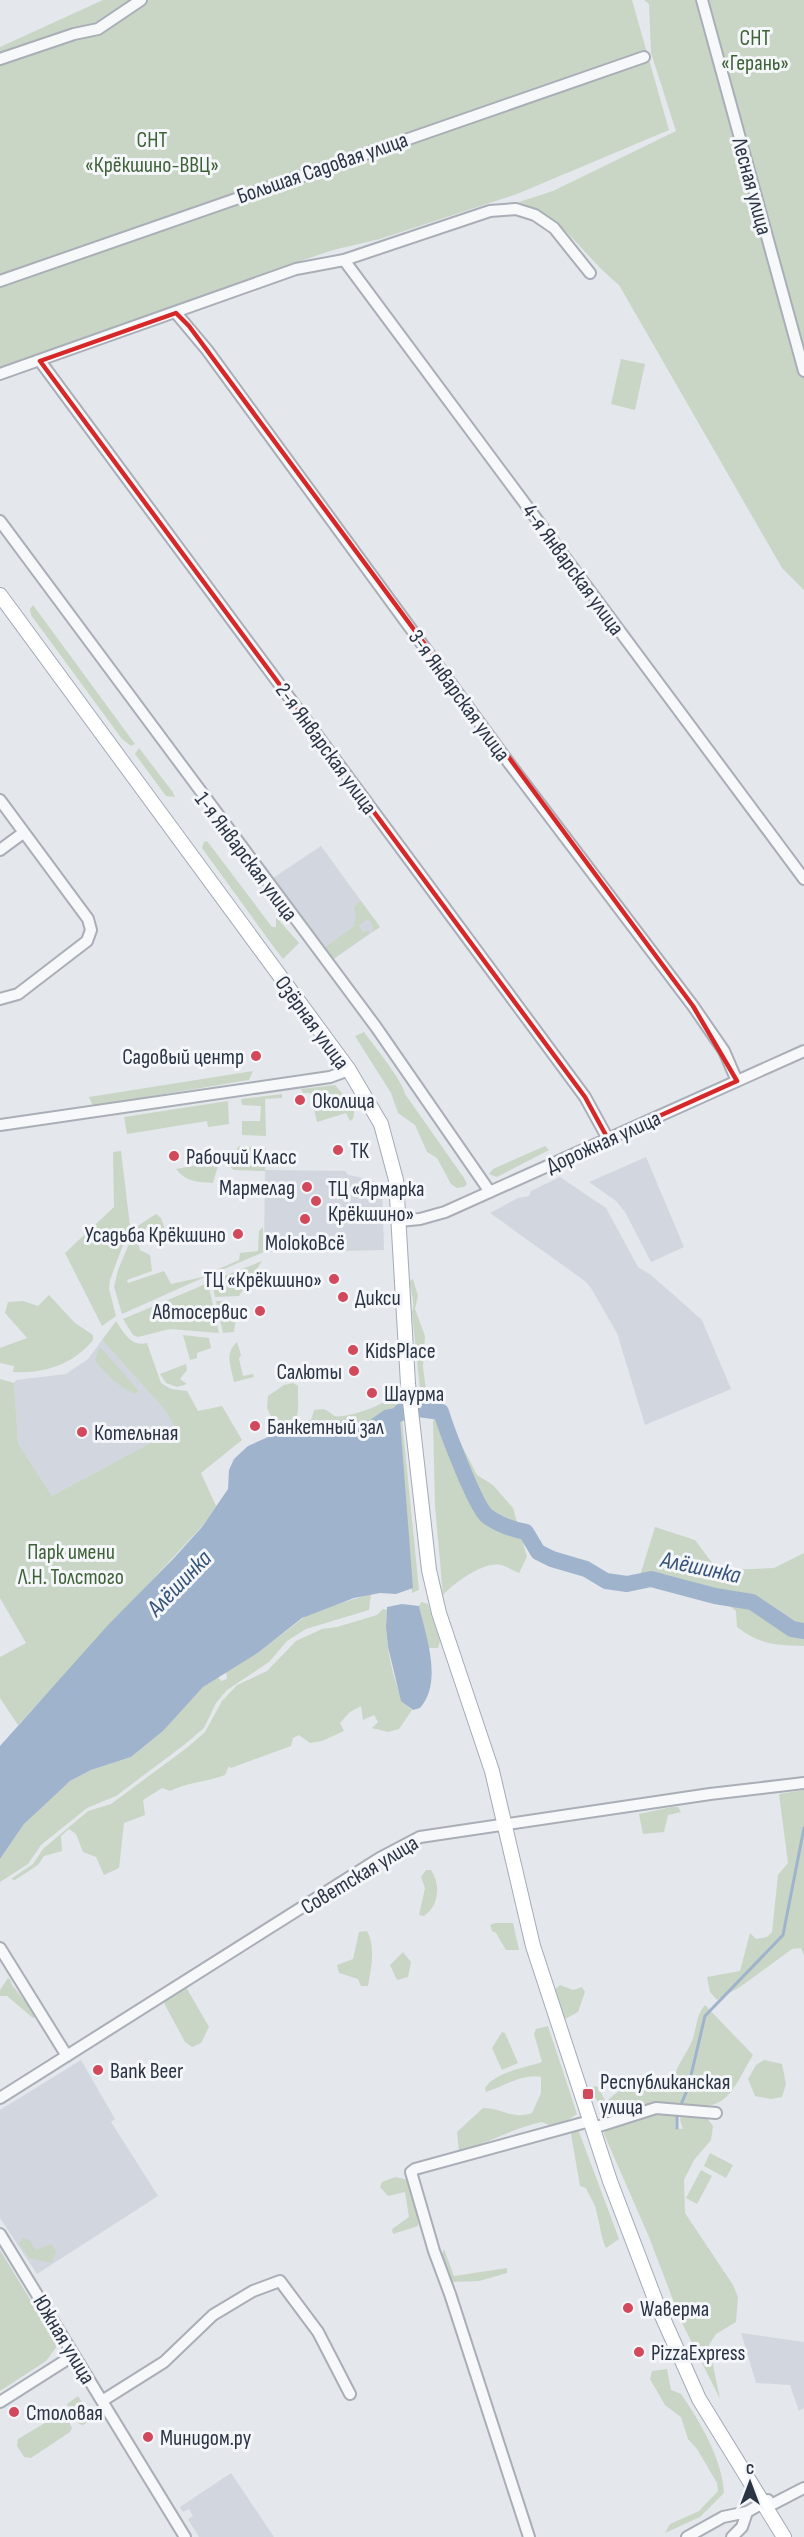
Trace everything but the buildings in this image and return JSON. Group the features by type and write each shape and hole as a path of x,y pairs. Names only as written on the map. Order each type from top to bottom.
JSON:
{"main road":[{"name":"Озёрная улица","path":"0,595 349,1070 374,1109 388,1143 397,1185 405,1350 422,1528 435,1599 488,1756 533,1946 635,2252 681,2362 705,2408 770,2502"},
{"path":"770,2502 784,2537"},
{"path":"770,2502 792,2537"}],"street":[{"path":"0,59 74,34 98,29 141,0"},
{"name":"Лесная улица","path":"702,0 804,371"},
{"name":"Большая Садовая улица","path":"0,280 644,57"},
{"path":"0,374 296,269 344,260 490,211 516,209 535,216 554,228 590,273"},
{"name":"4-я Январская улица","path":"344,260 804,879"},
{"name":"3-я Январская улица","path":"176,313 195,334 509,763 693,1006 724,1051 737,1081"},
{"name":"2-я Январская улица","path":"40,361 585,1097 608,1139"},
{"name":"1-я Январская улица","path":"0,521 376,1027 490,1192"},
{"path":"0,800 88,919 90,935 87,941 18,994 0,999"},
{"path":"0,850 24,833"},
{"name":"Дорожная улица","path":"399,1221 433,1216 804,1051"},
{"path":"0,1125 330,1077 349,1070"},
{"name":"Советская улица","path":"0,2098 396,1848 430,1834 804,1783"},
{"path":"0,1948 67,2056"},
{"path":"529,2537 434,2251 411,2172 415,2169 656,2108 716,2113"},
{"name":"Южная улица","path":"0,2234 185,2537"},
{"path":"102,2401 164,2362 200,2326 233,2302 280,2281 318,2332 350,2394"},
{"path":"0,2402 74,2355"},
{"path":"687,2537 727,2515 747,2512 804,2488"},
{"path":"732,2537 742,2527 747,2512"}],"highlighted area":[{"path":"176,313 189,326 693,1006 737,1081 608,1139 585,1097 40,361"}],"shaded area":[{"path":"321,846 380,927 332,960 270,880"},
{"path":"646,1157 684,1247 651,1262 625,1212 616,1201 589,1182"},
{"path":"265,1170 345,1171 348,1175 369,1179 382,1185 384,1250 264,1252"},
{"path":"560,1177 606,1208 638,1267 651,1275 702,1320 731,1389 645,1425 617,1333 591,1288 585,1281 490,1213 518,1198 529,1196 531,1191"},
{"path":"102,1340 164,1409 176,1429 52,1496 18,1443 14,1383 16,1380 66,1374 88,1359"},
{"path":"81,2060 115,2119 111,2122 158,2196 37,2274 0,2218 0,2110"},
{"path":"741,2333 804,2342 804,2408 799,2411 790,2385 756,2383"},
{"path":"231,2473 274,2537 199,2537 188,2519 193,2516 189,2509 183,2512 180,2507"}],"green space":[{"name":"СНТ «Крёкшино-ВВЦ»","path":"103,0 632,0 669,130 517,194 380,239 333,250 0,367 0,47"},
{"name":"СНТ «Герань»","path":"644,0 804,0 804,590 782,568 619,285 550,218 519,202 553,191 676,131 651,53 649,4"},
{"path":"621,359 645,364 635,410 611,404"},
{"path":"33,605 135,744 131,746 122,739 31,615 30,609"},
{"path":"139,748 175,797 166,796 135,754"},
{"path":"207,841 272,927 276,927 276,917 299,943 283,959 202,848 204,842"},
{"path":"361,901 380,927 372,932 373,926 368,919 359,925 363,933 368,930 370,933 332,960 323,949 354,926 356,915 354,907"},
{"path":"364,1032 394,1072 405,1094 464,1178 467,1184 464,1187 457,1188 451,1184 437,1158 427,1152 415,1125 398,1113 391,1093 355,1036"},
{"path":"253,1071 249,1080 93,1106 89,1097"},
{"path":"335,1085 355,1108 353,1119 350,1121 346,1113 317,1122 310,1093 303,1093 301,1089"},
{"path":"282,1094 282,1098 265,1099 266,1136 242,1135 242,1121 260,1121 261,1106 242,1105 241,1099"},
{"path":"228,1101 229,1124 208,1127 207,1121 127,1134 124,1117"},
{"path":"239,1146 266,1148 265,1171 231,1168 233,1155"},
{"path":"545,1146 549,1150 497,1177 489,1174 493,1169"},
{"path":"121,1151 130,1226 110,1280 109,1289 116,1316 102,1326 65,1253 114,1207 113,1152"},
{"path":"222,1152 213,1183 188,1179 176,1169 215,1162 213,1153"},
{"path":"156,1214 161,1218 166,1232 163,1234 156,1227 148,1226 137,1237 140,1250 150,1255 152,1271 127,1280 128,1283 164,1271 171,1284 207,1276 122,1314 114,1287 118,1270 136,1227"},
{"path":"263,1227 263,1249 384,1250 266,1251 215,1273 214,1271 239,1260 240,1253 258,1251 259,1231"},
{"path":"262,1261 239,1296 215,1297 212,1281"},
{"path":"413,1279 418,1296 415,1309 425,1336 423,1367 427,1398 425,1403 421,1400 412,1312 410,1281"},
{"path":"208,1283 219,1333 170,1329 138,1337 133,1335 123,1319"},
{"path":"49,1295 75,1323 93,1335 93,1340 77,1355 58,1366 36,1371 13,1372 14,1366 0,1363 0,1348 27,1338 5,1313 8,1302 23,1301 38,1306"},
{"path":"216,1301 229,1301 229,1305 238,1305 234,1332 223,1333"},
{"name":"Парк имени Л.Н. Толстого","path":"116,1321 132,1341 147,1343 161,1383 171,1389 187,1391 198,1411 222,1406 242,1440 201,1473 216,1506 203,1525 18,1725 0,1698 0,1657 26,1643 0,1598 0,1379 14,1383 18,1443 52,1496 176,1429 164,1409 102,1340"},
{"path":"183,1335 209,1338 211,1348 197,1353 197,1358 190,1360"},
{"path":"237,1342 243,1376 253,1374 254,1377 234,1382 230,1356"},
{"path":"99,1348 139,1391 134,1394 128,1391 108,1375 95,1360"},
{"path":"186,1364 187,1370 180,1379 187,1384 177,1387 166,1383 160,1374"},
{"path":"293,1383 298,1386 297,1414 292,1423 278,1431 267,1408 268,1396 284,1385"},
{"path":"388,1393 394,1394 399,1407 384,1410 370,1420 356,1422 311,1420 314,1410 323,1409 339,1416 369,1409 384,1401"},
{"path":"442,1407 477,1475 493,1485 513,1508 527,1557 519,1573 506,1566 486,1566 462,1579 443,1595 435,1506 433,1421"},
{"path":"399,1419 402,1419 419,1590 412,1593"},
{"path":"655,1527 695,1540 713,1564 726,1570 774,1568 804,1553 804,1646 769,1643 746,1633 737,1627 736,1611 720,1598 639,1579"},
{"path":"371,1594 369,1610 306,1629 287,1641 269,1662 227,1690 216,1703 204,1728 184,1745 116,1796 87,1808 41,1845 28,1864 0,1882 0,1859 24,1824 70,1781 91,1770 131,1757 163,1731 197,1692 217,1676 221,1681 227,1679 226,1671 259,1652 311,1612"},
{"path":"421,1602 428,1604 440,1641 438,1648 429,1648 419,1606"},
{"path":"383,1609 387,1610 388,1648 395,1678 405,1703 412,1710 399,1729 388,1732 372,1728 378,1722 374,1715 363,1720 361,1706 350,1712 340,1723 344,1731 322,1741 310,1743 299,1735 293,1738 291,1746 231,1768 229,1766 225,1775 170,1791 162,1788 143,1800 145,1815 124,1823 119,1868 104,1875 96,1857 83,1852 76,1834 69,1829 61,1836 62,1851 44,1856 38,1865 15,1880 11,1879 33,1864 43,1849 88,1811 111,1804 188,1747 205,1732 222,1701 237,1685 267,1671 296,1641 322,1629 377,1615"},
{"path":"804,1790 804,1955 801,1948 792,1949 740,1987 717,2000 710,1992 707,1977 740,1971 750,1933 756,1939 767,1937 772,1932 778,1875 788,1863 779,1794"},
{"path":"678,1807 681,1812 668,1815 664,1832 643,1834 639,1814"},
{"path":"426,1870 431,1870 434,1876 437,1895 433,1907 424,1916 419,1915 425,1888 421,1877"},
{"path":"513,1923 519,1950 506,1950 496,1933 492,1931 490,1925"},
{"path":"367,1931 372,1951 371,1965 368,1986 361,1986 358,1979 339,1973 337,1965 353,1959 359,1932"},
{"path":"403,1952 411,1962 408,1977 397,1980 390,1965"},
{"path":"8,1978 37,2016 33,2018 7,1996 0,1996 0,1990"},
{"path":"560,1985 573,1990 582,1987 585,1992 578,2012 565,2019 554,1990"},
{"path":"186,1987 209,2027 201,2043 192,2047 185,2042 164,2003 169,1996"},
{"path":"705,2005 753,2055 724,2099 705,2106 660,2103 602,2119 604,2115 592,2091 594,2086 598,2087 606,2102 629,2085 646,2079 674,2080 692,2041 698,2017"},
{"path":"548,2026 577,2114 565,2122 549,2125 542,2122 531,2125 459,2152 457,2132 483,2108 519,2115 532,2113 541,2093 541,2077 521,2078 486,2092 485,2088 503,2074 542,2062 534,2034 536,2029"},
{"path":"502,2032 505,2033 518,2063 502,2070 492,2048"},
{"path":"764,2060 782,2064 786,2084 782,2097 771,2099 755,2096 748,2079 756,2065"},
{"path":"676,2112 675,2128 683,2129 680,2120 682,2113 705,2116 713,2126 711,2140 694,2160 684,2180 685,2213 733,2285 738,2297 736,2322 716,2334 709,2345 720,2399 681,2321 649,2237 604,2134 606,2129 656,2113"},
{"path":"578,2129 619,2239 606,2248 594,2205 586,2188 580,2186 571,2134 573,2130"},
{"path":"710,2153 733,2165 726,2178 704,2166"},
{"path":"701,2170 712,2176 697,2204 686,2198"},
{"path":"395,2177 409,2180 419,2220 418,2226 393,2234 392,2229 409,2217 405,2192 388,2196 380,2187 382,2182"},
{"path":"23,2238 29,2240 36,2250 51,2244 56,2251 52,2263 29,2258 19,2244"},
{"path":"444,2249 454,2276 507,2268 507,2273 479,2281 452,2282 441,2257"},
{"path":"0,2250 58,2345 46,2361 0,2391"},
{"path":"667,2369 671,2390 681,2394 715,2454 724,2493 700,2517 665,2533 670,2524 699,2511 718,2491 717,2483 697,2449 688,2439 681,2417 665,2405 650,2379 652,2371"},
{"path":"78,2396 93,2419 83,2425 79,2424 67,2404"},
{"path":"60,2414 66,2416 72,2428 70,2432 31,2458 24,2457 17,2446 18,2439"}],"water":[{"path":"399,1407 413,1588 396,1594 380,1593 354,1598 302,1618 259,1652 203,1687 163,1731 131,1757 91,1770 70,1781 24,1824 0,1859 0,1746 108,1625 202,1527 228,1489 229,1470 234,1459 248,1446 306,1420 356,1422 370,1420 384,1410"},
{"path":"402,1604 419,1606 431,1658 431,1685 427,1697 420,1708 413,1710 401,1701 388,1647 387,1607"}],"waterway":[{"name":"Алёшинка","path":"418,1409 441,1412 469,1484 487,1516 496,1522 526,1532 538,1552 552,1559 586,1569 606,1581 627,1584 651,1579 715,1596 752,1602 792,1629 804,1631"},
{"name":"Алёшинка","path":"399,1414 402,1411"},
{"path":"677,2128 677,2114 688,2088 705,2016 783,1935 804,1828"}],"place":[{"name":"Садовый центр","path":"256,1056"},
{"name":"Околица","path":"300,1100"},
{"name":"ТК","path":"338,1150"},
{"name":"Рабочий Класс","path":"174,1156"},
{"name":"Мармелад","path":"307,1187"},
{"name":"ТЦ «Ярмарка Крёкшино»","path":"316,1201"},
{"name":"MolokoВсё","path":"305,1219"},
{"name":"Усадьба Крёкшино","path":"238,1234"},
{"name":"ТЦ «Крёкшино»","path":"334,1279"},
{"name":"Дикси","path":"343,1297"},
{"name":"Автосервис","path":"260,1311"},
{"name":"KidsPlace","path":"353,1350"},
{"name":"Салюты","path":"354,1371"},
{"name":"Шаурма","path":"372,1393"},
{"name":"Банкетный зал","path":"255,1426"},
{"name":"Котельная","path":"82,1432"},
{"name":"Bank Beer","path":"98,2070"},
{"name":"Республиканская улица","path":"588,2094"},
{"name":"Wаверма","path":"628,2308"},
{"name":"PizzaExpress","path":"639,2352"},
{"name":"Столовая","path":"14,2412"},
{"name":"Минидом.ру","path":"148,2437"}]}
